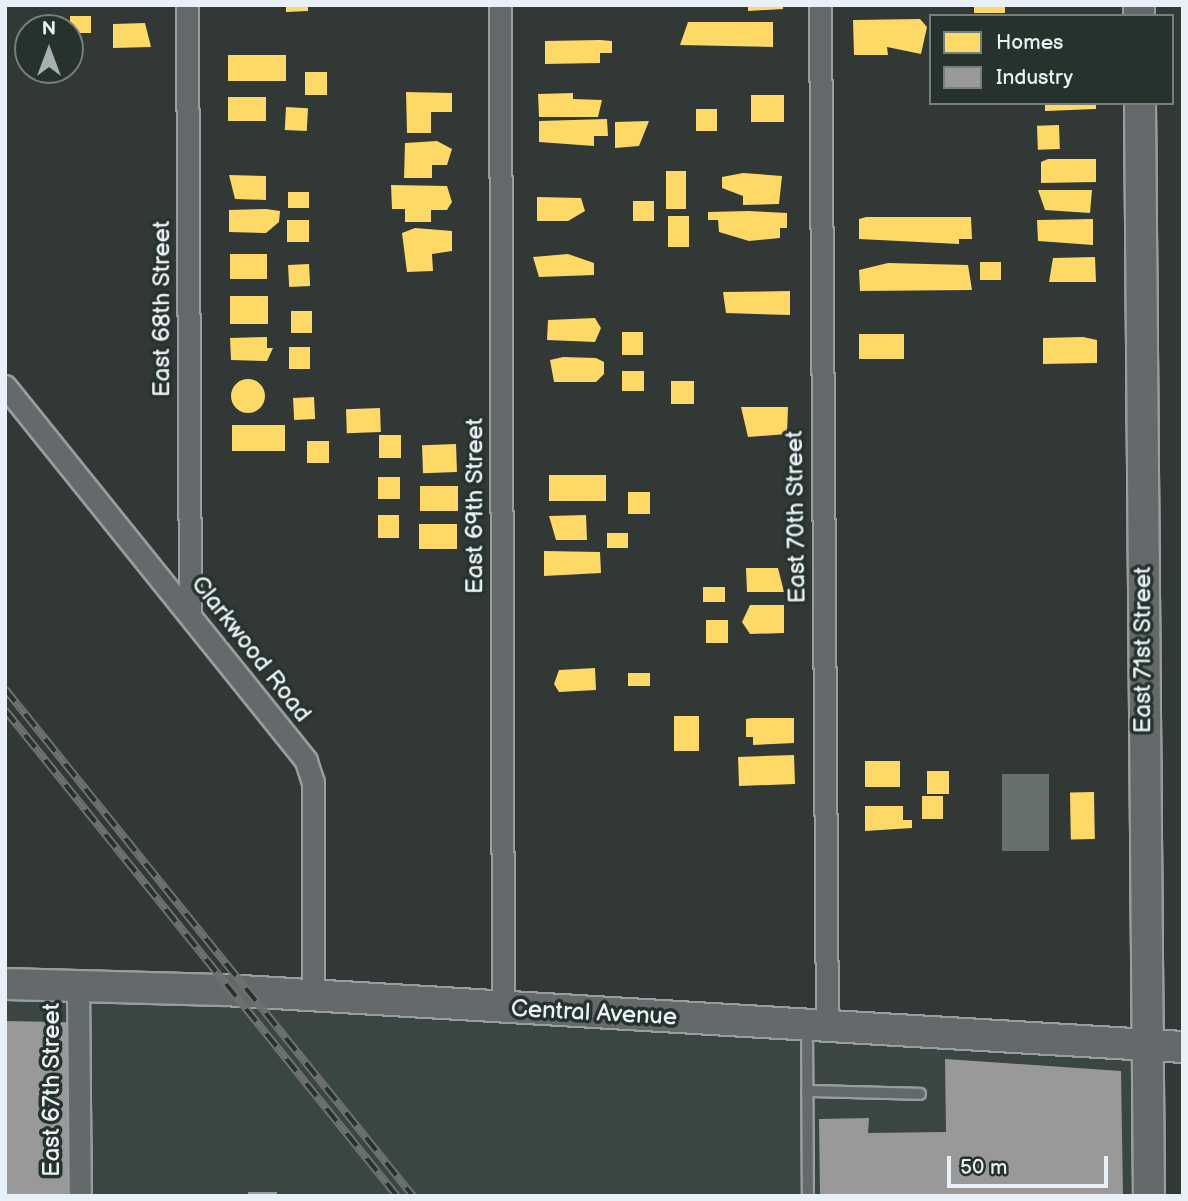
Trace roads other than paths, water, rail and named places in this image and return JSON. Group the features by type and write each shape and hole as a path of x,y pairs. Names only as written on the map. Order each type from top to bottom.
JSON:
{"street":[{"name":"East 68th Street","path":"187,5 190,613"},
{"name":"East 69th Street","path":"500,5 503,1007"},
{"name":"East 70th Street","path":"817,1027 820,5"},
{"name":"East 71st Street","path":"1140,105 1149,1196"},
{"name":"Clarkwood Road","path":"5,386 190,613 306,761 313,782 313,996"},
{"name":"Central Avenue","path":"5,984 78,984 313,996 1146,1048 1183,1047"},
{"name":"East 67th Street","path":"78,984 80,1196"}],"lane":[{"path":"808,1196 807,1091 817,1027"},
{"path":"807,1091 920,1094"}],"railway":[{"path":"5,689 413,1196"},
{"path":"5,710 397,1196"}]}
